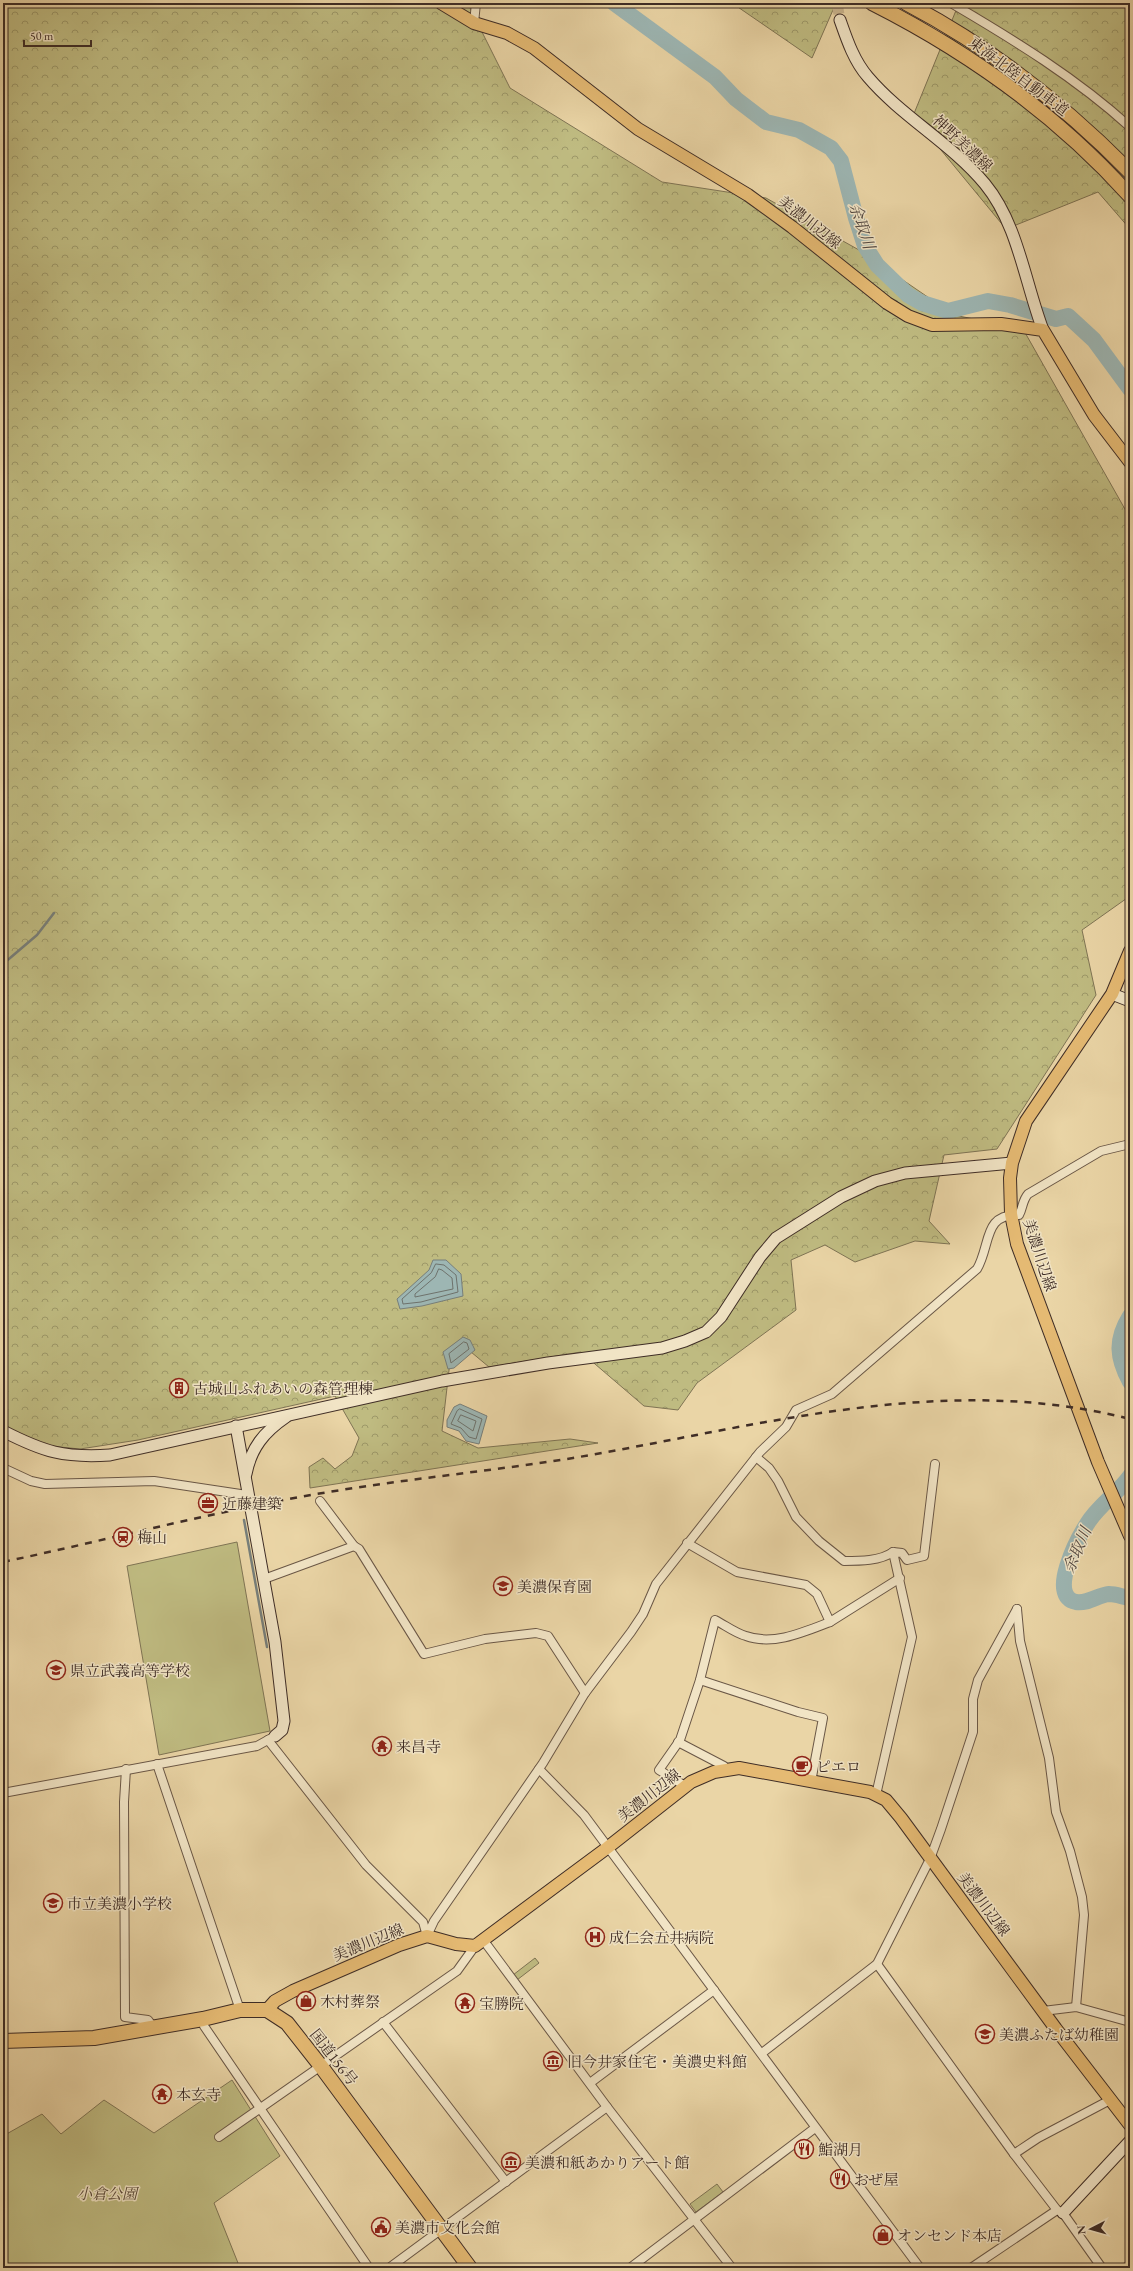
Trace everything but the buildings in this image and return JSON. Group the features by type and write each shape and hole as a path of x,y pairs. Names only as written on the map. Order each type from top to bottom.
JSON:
{"highway":[{"name":"東海北陸自動車道","path":"872,3 954,48 993,74 1074,141 1130,196"},
{"name":"東海北陸自動車道","path":"906,3 1003,62 1046,94 1089,131 1130,172"},
{"path":"3,2041 94,2038 203,2019 240,2010 267,2010"},
{"name":"国道156号","path":"267,2010 287,2023 320,2065 470,2268"}],"main road":[{"name":"美濃川辺線","path":"441,3 474,23 507,33 534,48 638,129 754,199 792,227 887,303 908,316 932,325 1001,324 1041,326"},
{"path":"1041,326 1094,415 1130,462"},
{"name":"美濃川辺線","path":"1130,951 1112,994 1026,1121 1012,1163 1011,1214 1017,1244 1104,1478 1130,1536"},
{"name":"美濃川辺線","path":"267,2010 275,2001 293,1991 399,1944 428,1936 456,1944 479,1943 607,1848 685,1786 714,1772 739,1768 870,1792 886,1800 1130,2125"}],"street":[{"path":"474,23 476,3"},
{"path":"951,3 1069,77 1103,103 1130,127"},
{"name":"神野美濃線","path":"840,20 852,52 867,76 883,93 973,170 986,185 1001,210 1012,237 1041,326"},
{"path":"1112,994 1130,1001"},
{"path":"428,1936 434,1921 539,1769 585,1693 632,1632 643,1614 656,1584 756,1457 786,1427 796,1410 832,1394 977,1269 984,1258 990,1231 997,1218 1011,1214 1019,1215 1022,1211 1022,1202 1028,1194 1101,1151 1130,1144"},
{"path":"3,1431 57,1454 80,1457 110,1455 442,1381 548,1363 662,1348 685,1341 706,1332 721,1317 760,1257 776,1238 841,1197 875,1181 905,1173 1012,1163"},
{"path":"245,1479 248,1463 255,1445 271,1428 292,1414"},
{"path":"3,1793 126,1769 257,1746 272,1738 282,1730 284,1721 275,1642 247,1495 236,1426"},
{"path":"756,1457 769,1468 778,1480 796,1517 818,1541 844,1561 860,1561 888,1555 893,1552 902,1553 907,1560 924,1556 935,1464"},
{"path":"3,1468 31,1481 45,1484 154,1481 247,1495"},
{"path":"320,1500 354,1546 359,1549 424,1654 485,1639 536,1633 548,1636 585,1693"},
{"path":"687,1543 737,1572 806,1585 817,1594 830,1622"},
{"path":"264,1579 354,1546"},
{"path":"876,1795 912,1637 893,1552"},
{"path":"685,1786 659,1770 678,1742 700,1680 715,1620 746,1637 772,1639 794,1636 830,1622 900,1578"},
{"path":"762,2053 877,1964 930,1859 973,1732 973,1699 978,1680 1017,1609 1020,1641 1049,1758 1056,1812 1070,1851 1082,1897 1084,1915 1076,2007"},
{"path":"700,1680 798,1712 822,1718 811,1782"},
{"path":"272,1738 366,1865 423,1922 428,1936"},
{"path":"678,1742 724,1766 726,1770"},
{"path":"157,1764 240,2010"},
{"path":"126,1769 124,1802 125,2017 148,2020 154,2028"},
{"path":"539,1769 584,1815 607,1848 762,2053 815,2128 918,2267"},
{"path":"219,2137 320,2065 457,1971 479,1943 590,2083 732,2268"},
{"path":"877,1964 1014,2154 1102,2268"},
{"path":"590,2083 714,1990"},
{"path":"1044,2011 1076,2007 1130,2022"},
{"path":"203,2019 204,2026 260,2108 289,2154 369,2268"},
{"path":"383,2022 506,2182"},
{"path":"1014,2154 1038,2138 1110,2100"},
{"path":"389,2268 441,2228 607,2107"},
{"path":"630,2268 815,2128"},
{"path":"971,2268 1060,2212 1130,2141"},
{"path":"1124,2268 1130,2266"}],"green space":[{"path":"3,3 468,4 510,88 662,182 766,198 859,250 954,315 1023,329 1130,518 1130,896 1082,930 1096,995 997,1149 944,1155 929,1221 950,1244 915,1241 855,1262 825,1245 791,1260 796,1310 697,1383 678,1410 644,1406 581,1352 489,1367 465,1347 451,1353 442,1431 478,1448 570,1439 598,1443 310,1488 309,1467 323,1458 335,1469 352,1456 359,1438 335,1396 138,1440 80,1449 50,1446 3,1427"},
{"path":"732,3 836,3 812,58"},
{"path":"959,3 1130,3 1130,229 1098,192 1006,229 913,116"},
{"path":"237,1542 270,1731 159,1755 127,1566"},
{"path":"535,1958 539,1963 517,1980 513,1975"},
{"name":"小倉公園","path":"232,2080 280,2156 214,2203 240,2268 3,2268 3,2136 42,2114 61,2134 104,2100 154,2133"},
{"path":"717,2184 723,2192 696,2212 690,2204"}],"water":[{"path":"433,1260 446,1260 461,1274 463,1296 422,1306 400,1309 397,1299 429,1270"},
{"path":"463,1337 470,1340 475,1350 454,1368 448,1369 443,1352"},
{"path":"460,1404 487,1416 479,1444 466,1441 459,1431 447,1427 447,1420 454,1407"}],"waterway":[{"name":"余取川","path":"614,3 715,77 736,99 766,122 799,130 831,148 841,161 865,246 877,265 908,295 922,303 948,311 988,301 1010,305 1056,319 1068,316 1094,340 1130,389"},
{"path":"3,964 37,935 54,913"},
{"name":"余取川","path":"1130,1316 1125,1325 1120,1341 1120,1357 1130,1382"},
{"name":"余取川","path":"1130,1476 1092,1517 1077,1541 1064,1578 1064,1589 1068,1598 1076,1602 1085,1602 1109,1594 1130,1598"},
{"path":"244,1520 267,1647"}],"tunnel":[{"path":"837,3 840,20"}],"railway":[{"path":"3,1562 289,1499 360,1487 573,1458 781,1419 851,1409 921,1402 990,1400 1060,1406 1130,1419"}],"place":[{"name":"古城山ふれあいの森管理棟","path":"179,1388"},
{"name":"近藤建築","path":"208,1503"},
{"name":"梅山","path":"123,1537"},
{"name":"美濃保育園","path":"503,1586"},
{"name":"県立武義高等学校","path":"56,1670"},
{"name":"来昌寺","path":"382,1746"},
{"name":"ピエロ","path":"802,1766"},
{"name":"市立美濃小学校","path":"53,1903"},
{"name":"成仁会五井病院","path":"595,1937"},
{"name":"木村葬祭","path":"306,2001"},
{"name":"宝勝院","path":"465,2003"},
{"name":"美濃ふたば幼稚園","path":"985,2034"},
{"name":"旧今井家住宅・美濃史料館","path":"553,2061"},
{"name":"本玄寺","path":"162,2094"},
{"name":"鮨湖月","path":"804,2149"},
{"name":"美濃和紙あかりアート館","path":"511,2162"},
{"name":"おぜ屋","path":"840,2179"},
{"name":"美濃市文化会館","path":"381,2227"},
{"name":"オンセンド本店","path":"883,2235"}]}
